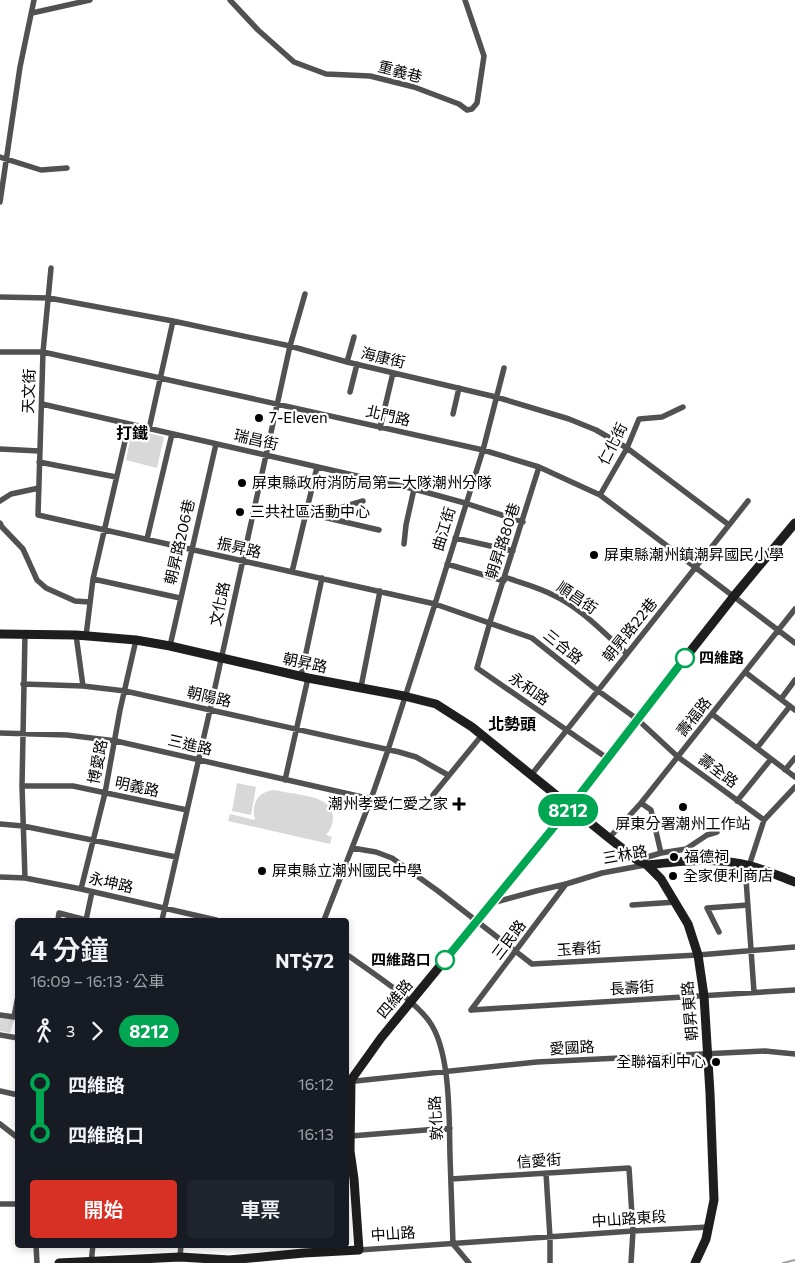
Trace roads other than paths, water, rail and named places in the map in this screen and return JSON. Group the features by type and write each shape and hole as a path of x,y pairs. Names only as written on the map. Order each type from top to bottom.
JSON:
{"main road":[{"name":"四維路","path":"349,1080 410,1002 571,806 734,596 795,523"},
{"name":"朝昇路","path":"0,634 76,635 136,640 436,704 454,714 482,735 571,806"},
{"name":"朝昇東路","path":"571,806 637,860 647,865 661,879 688,924 698,955 704,996 708,1054 714,1200 710,1227 695,1263"},
{"name":"三林路","path":"647,865 689,860 747,866 795,882"},
{"path":"349,1095 352,1136 349,1148"},
{"path":"349,1156 354,1178 359,1250"},
{"name":"中山路","path":"59,1263 229,1260 303,1249 359,1250"}],"street":[{"path":"0,202 3,158 34,0"},
{"path":"32,14 90,0"},
{"name":"重義巷","path":"230,0 258,30 294,62 326,74 370,76 414,87 459,104 468,110 472,109 477,102 484,56 465,0"},
{"path":"3,158 41,170 67,168"},
{"name":"天文街","path":"38,515 43,352 51,268"},
{"name":"文化路","path":"163,918 265,455 304,294"},
{"name":"海康街","path":"0,297 49,298 173,321 290,346 347,362 496,397 569,418 596,430 627,448 729,525"},
{"path":"149,429 173,321"},
{"path":"347,362 354,337"},
{"name":"北門路","path":"0,352 43,352 483,450 539,467 600,495 795,643"},
{"path":"350,392 357,364"},
{"name":"曲江街","path":"325,918 388,750 483,450 504,368"},
{"path":"380,428 393,373"},
{"path":"453,414 459,388"},
{"name":"瑞昌街","path":"42,404 414,489 523,522"},
{"name":"仁化街","path":"600,495 627,448 639,419 662,417 683,407"},
{"path":"86,636 93,579 129,424"},
{"path":"147,540 172,434"},
{"name":"朝昇路206巷","path":"170,646 216,444"},
{"path":"0,449 40,452"},
{"path":"40,462 116,477"},
{"path":"292,572 317,467"},
{"name":"朝昇路80巷","path":"490,622 539,467"},
{"path":"0,501 11,494 39,488"},
{"path":"404,544 414,489"},
{"name":"朝昇路22巷","path":"532,774 748,501"},
{"path":"314,515 362,502"},
{"path":"306,514 379,530"},
{"name":"振昇路","path":"38,515 435,604"},
{"path":"0,522 2,527 23,549 37,580 46,588 76,601 89,602"},
{"path":"455,538 513,551"},
{"name":"順昌街","path":"447,564 546,592 563,600 583,615 626,654"},
{"path":"284,780 297,730 304,677 322,578"},
{"path":"93,579 180,598"},
{"path":"361,687 380,591"},
{"name":"三合路","path":"435,604 532,638 637,719"},
{"name":"壽福路","path":"610,838 641,803 795,609"},
{"name":"永和路","path":"490,622 477,668 607,758"},
{"path":"24,878 22,734 25,634"},
{"path":"76,635 83,686"},
{"name":"博愛路","path":"81,889 105,793 136,640"},
{"path":"745,672 792,708 757,748"},
{"path":"780,699 795,680"},
{"name":"朝陽路","path":"23,684 83,686 125,691 416,757 448,775"},
{"path":"712,714 795,777"},
{"name":"壽全路","path":"637,719 678,757 764,820"},
{"name":"三進路","path":"0,733 67,735 116,741 371,799"},
{"path":"433,795 482,735"},
{"path":"785,770 795,758"},
{"path":"737,801 772,759"},
{"name":"明義路","path":"22,786 73,786 187,810"},
{"path":"754,992 747,866 764,820 795,787"},
{"path":"641,803 650,810 661,853"},
{"path":"0,824 23,826 176,857"},
{"path":"637,860 661,853 686,849 707,834 717,832"},
{"name":"玉春街","path":"352,848 376,852 392,858 532,964 698,955 795,947"},
{"path":"686,849 689,860"},
{"name":"三林路","path":"490,904 602,873 647,865"},
{"name":"永坤路","path":"0,877 24,878 81,889 207,918"},
{"name":"三民路","path":"471,1010 566,884"},
{"path":"86,918 92,892"},
{"path":"632,905 676,902"},
{"path":"719,932 707,908 748,905"},
{"path":"58,918 59,913 78,918"},
{"path":"349,956 410,1002"},
{"name":"長壽街","path":"471,1010 795,990"},
{"name":"敦化路","path":"410,1002 430,1022 442,1051 446,1073 450,1128 453,1244"},
{"path":"0,1015 15,1017"},
{"path":"0,1035 15,1038"},
{"name":"愛國路","path":"349,1081 446,1073 537,1062 765,1052 795,1054"},
{"path":"0,1091 15,1094"},
{"path":"0,1124 15,1136"},
{"path":"352,1136 450,1128"},
{"name":"信愛街","path":"451,1179 629,1168 633,1231"},
{"path":"546,1173 550,1263"},
{"path":"0,1204 15,1204"},
{"name":"中山路東段","path":"550,1238 710,1227"},
{"path":"631,1263 633,1231"},
{"name":"中山路","path":"359,1250 550,1238"},
{"path":"453,1244 469,1263"},
{"path":"36,1248 37,1263"},
{"path":"91,1263 93,1248"}],"waterway":[{"path":"783,1263 795,1260"}],"place":[{"name":"7-Eleven","path":"259,418"},
{"name":"屏東縣政府消防局第二大隊潮州分隊","path":"242,483"},
{"name":"三共社區活動中心","path":"240,512"},
{"name":"屏東縣潮州鎮潮昇國民小學","path":"594,555"},
{"name":"四維路","path":"685,658"},
{"name":"潮州孝愛仁愛之家","path":"459,804"},
{"name":"屏東分署潮州工作站","path":"683,807"},
{"name":"福德祠","path":"674,857"},
{"name":"屏東縣立潮州國民中學","path":"262,871"},
{"name":"全家便利商店","path":"673,876"},
{"name":"四維路口","path":"445,960"},
{"name":"全聯福利中心","path":"716,1062"}],"district":[{"name":"打鐵","path":"132,433"},
{"name":"北勢頭","path":"512,724"}]}
